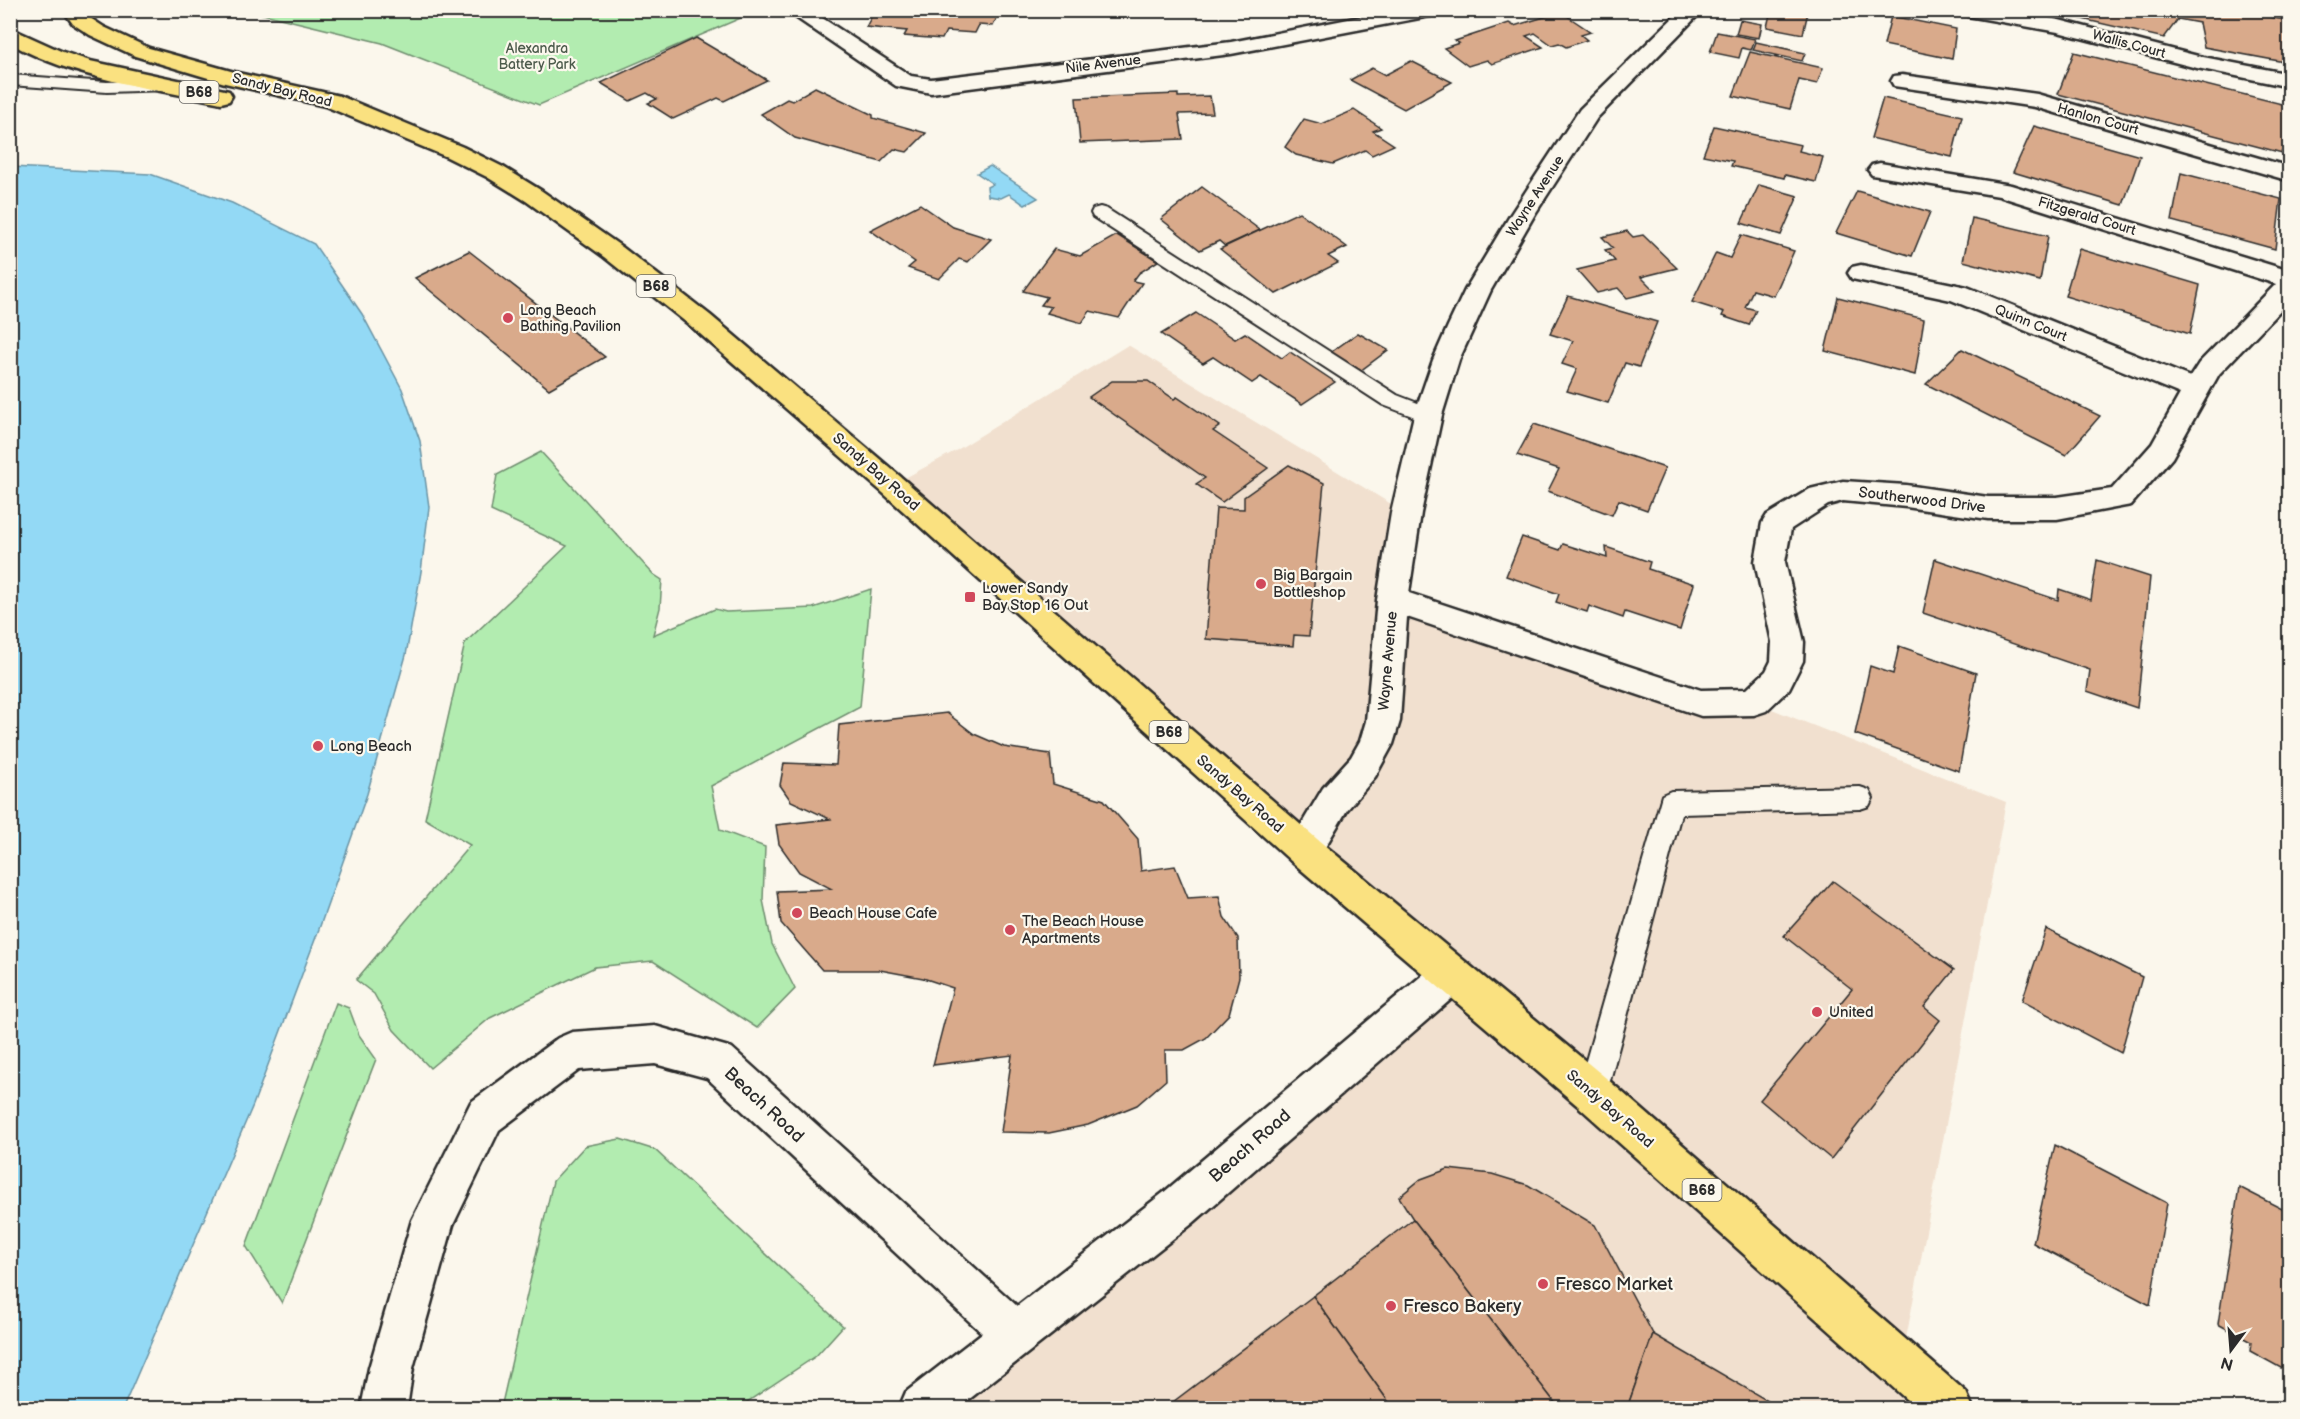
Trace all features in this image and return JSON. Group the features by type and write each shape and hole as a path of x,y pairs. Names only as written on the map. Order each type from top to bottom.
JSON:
{"main road":[{"name":"Sandy Bay Road","path":"74,10 81,20 97,31 142,52 233,78 332,101 455,152 495,172 613,252 701,321 959,544 1304,850 1592,1092 1950,1408"},
{"name":"Sandy Bay Road","path":"10,34 48,53 94,67 303,113 394,128"}],"street":[{"name":"Nile Avenue","path":"795,10 904,81 931,86 1266,43 1430,10"},
{"name":"Wayne Avenue","path":"1304,850 1335,798 1363,767 1376,744 1383,721 1393,600 1406,513 1428,416 1446,360 1478,290 1529,204 1588,114 1693,10"},
{"name":"Wallis Court","path":"1968,10 2059,26 2198,62 2289,81"},
{"name":"Hanlon Court","path":"1902,81 2037,101 2289,174"},
{"name":"Fitzgerald Court","path":"1880,170 2003,190 2289,282"},
{"name":"Quinn Court","path":"1861,273 1958,293 2196,390"},
{"name":"Southerwood Drive","path":"1393,600 1701,703 1754,702 1778,680 1787,661 1788,642 1770,562 1777,523 1820,496 1843,491 1906,496 1988,508 2057,508 2121,498 2162,451 2208,369 2289,282"},
{"name":"Beach Road","path":"922,1408 1178,1208 1451,975"},
{"name":"Beach Road","path":"384,1408 391,1368 433,1220 485,1116 572,1051 655,1045 718,1062 1017,1335"}],"lane":[{"name":"Sandy Bay Road","path":"10,80 107,87 168,85"},
{"path":"1100,213 1390,400 1428,416"},
{"path":"1592,1092 1671,803 1860,798"}],"shaded area":[{"path":"1128,345 1406,513 1394,600 1701,703 1754,702 2006,802 1901,1366 1950,1408 922,1408 1017,1335 1451,975 892,485 957,450"}],"green space":[{"name":"Alexandra Battery Park","path":"251,11 757,11 539,105 382,43"},
{"path":"541,452 653,574 662,580 660,608 653,635 715,609 726,612 813,608 871,589 860,707 711,786 720,830 765,847 763,900 772,944 795,989 757,1028 653,961 595,967 490,1018 430,1068 394,1030 374,994 356,980 470,845 425,819 465,643 567,546 491,511 497,475"},
{"path":"336,1003 349,1008 359,1035 376,1059 282,1303 246,1246"},
{"path":"620,1139 655,1150 843,1326 816,1356 738,1408 501,1408 553,1181 585,1146"}],"water":[{"path":"990,166 1038,198 1025,205 1009,194 1001,198 988,196 987,187 993,184 977,173"},
{"path":"11,167 150,174 232,203 314,244 362,314 402,389 420,441 429,507 421,572 406,655 367,794 253,1105 123,1408 11,1408"}],"building":[{"path":"875,10 1000,11 993,26 979,25 975,33 946,31 942,39 904,36 907,31 866,27"},
{"path":"1771,10 1817,10 1816,14 1808,12 1803,34 1767,27"},
{"path":"2068,10 2233,10 2290,21 2290,63 2204,47 2199,23 2178,19 2164,38 2065,15"},
{"path":"1561,12 1591,32 1581,35 1587,40 1566,47 1559,43 1552,45 1535,33 1526,36 1543,47 1492,64 1487,60 1468,66 1444,48 1459,43 1455,41 1509,23 1514,26"},
{"path":"1891,16 1956,29 1952,59 1884,45"},
{"path":"1740,20 1762,24 1759,38 1736,34"},
{"path":"1717,32 1755,39 1751,50 1742,48 1739,58 1710,52"},
{"path":"696,38 767,80 724,101 718,98 673,119 648,103 657,99 647,93 630,101 601,83"},
{"path":"1756,42 1805,53 1802,61 1753,50"},
{"path":"1750,52 1823,68 1817,84 1799,80 1790,109 1733,96"},
{"path":"2074,52 2290,106 2290,155 2058,94"},
{"path":"1411,61 1452,82 1404,109 1350,80 1372,68 1385,75"},
{"path":"815,87 873,115 873,118 926,133 907,152 894,149 881,162 795,138 761,114 787,99 792,101"},
{"path":"1178,94 1178,97 1210,96 1213,113 1179,114 1183,139 1080,143 1076,98"},
{"path":"1883,98 1962,116 1952,157 1871,138"},
{"path":"1354,110 1381,128 1373,131 1394,145 1372,155 1365,150 1333,164 1296,155 1285,147 1304,119 1322,124"},
{"path":"1714,126 1801,145 1799,151 1823,157 1816,182 1785,175 1784,178 1731,166 1733,161 1703,155"},
{"path":"2034,126 2140,156 2123,205 2013,172"},
{"path":"2181,173 2281,199 2275,249 2172,221"},
{"path":"1759,185 1798,196 1781,235 1741,223"},
{"path":"1202,187 1260,230 1225,246 1219,241 1200,250 1161,219"},
{"path":"1857,191 1930,212 1912,256 1836,233"},
{"path":"920,204 953,227 991,239 968,262 959,259 939,279 908,268 915,262 870,230"},
{"path":"1299,212 1347,247 1328,256 1338,263 1276,294 1220,249"},
{"path":"1972,218 2048,236 2040,281 1963,261"},
{"path":"1627,231 1633,237 1643,235 1677,268 1641,277 1655,291 1627,298 1618,288 1597,293 1577,270 1615,261 1605,250 1613,248 1602,237"},
{"path":"1117,235 1158,261 1139,273 1133,281 1142,283 1119,318 1090,311 1082,323 1047,313 1051,307 1041,305 1047,297 1023,291 1054,249 1080,256"},
{"path":"1741,235 1794,251 1774,296 1753,290 1745,307 1756,310 1749,325 1722,316 1724,312 1692,302 1716,253 1730,258"},
{"path":"2079,249 2200,285 2190,334 2065,296"},
{"name":"Long Beach Bathing Pavilion","path":"469,251 605,357 549,389 415,278"},
{"path":"1568,296 1657,322 1639,367 1625,363 1608,403 1567,391 1577,369 1562,364 1573,341 1550,334"},
{"path":"1838,297 1924,319 1915,375 1825,351"},
{"path":"1196,313 1235,339 1245,333 1282,358 1290,352 1335,382 1302,404 1261,377 1252,383 1213,357 1203,363 1161,334"},
{"path":"1358,333 1388,350 1360,371 1330,353"},
{"path":"1962,349 2100,416 2066,455 1926,384"},
{"path":"1112,381 1148,381 1174,399 1177,397 1220,426 1213,431 1268,468 1222,502 1196,484 1205,478 1089,397"},
{"path":"1534,424 1665,468 1647,510 1619,500 1612,515 1548,491 1559,469 1517,455"},
{"path":"1289,465 1324,483 1309,636 1294,635 1293,646 1206,639 1216,508 1244,509 1244,497"},
{"path":"1522,537 1560,550 1563,544 1607,558 1606,547 1650,562 1648,569 1694,584 1680,630 1625,612 1623,618 1589,606 1587,612 1556,602 1559,594 1506,576"},
{"path":"1935,559 2058,600 2059,589 2091,600 2097,560 2150,577 2137,708 2087,691 2090,670 1923,613"},
{"path":"1899,646 1976,673 1959,771 1855,734 1870,666 1893,674"},
{"name":"The Beach House Apartments","path":"947,713 974,734 1004,747 1050,754 1053,784 1104,800 1138,839 1141,871 1175,866 1188,898 1219,896 1224,917 1238,938 1239,977 1229,1014 1206,1038 1184,1050 1165,1050 1166,1080 1137,1105 1088,1125 1049,1133 1001,1132 1012,1055 933,1065 953,988 923,978 880,970 822,970 781,923 777,891 832,889 799,872 779,844 776,825 830,819 791,801 780,785 784,763 836,765 839,725"},
{"path":"1833,881 1954,970 1924,1007 1940,1020 1831,1159 1760,1100 1852,989 1784,936"},
{"path":"2046,929 2142,977 2121,1053 2022,1001"},
{"path":"2055,1145 2167,1203 2150,1305 2033,1243"},
{"path":"1448,1169 1492,1174 1528,1185 1595,1225 1653,1334 1627,1408 1559,1408 1413,1219 1399,1197 1421,1179"},
{"path":"2239,1187 2290,1213 2290,1373 2250,1351 2251,1342 2218,1324"},
{"path":"1413,1219 1559,1408 1393,1408 1313,1296"},
{"path":"1313,1296 1393,1408 1165,1408"},
{"path":"1653,1334 1768,1401 1766,1408 1627,1408"}],"place":[{"name":"Long Beach Bathing Pavilion","path":"508,318"},
{"name":"Big Bargain Bottleshop","path":"1261,584"},
{"name":"Lower Sandy Bay Stop 16 Out","path":"970,597"},
{"name":"Long Beach","path":"318,746"},
{"name":"Beach House Cafe","path":"797,913"},
{"name":"The Beach House Apartments","path":"1010,930"},
{"name":"United","path":"1817,1012"},
{"name":"Fresco Market","path":"1543,1284"},
{"name":"Fresco Bakery","path":"1391,1306"}]}
